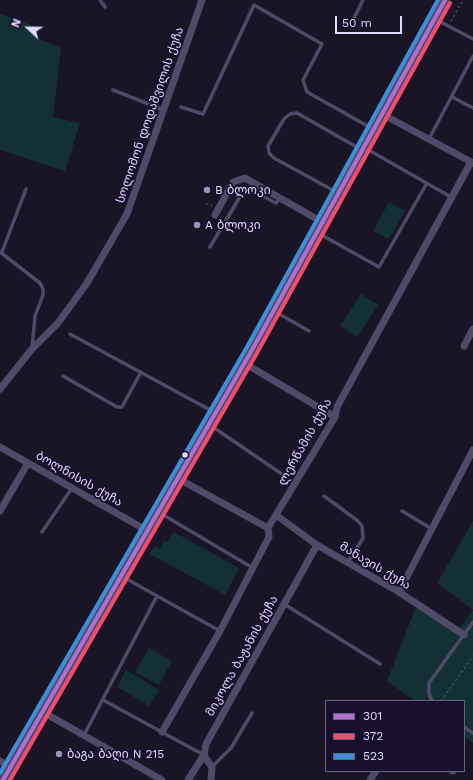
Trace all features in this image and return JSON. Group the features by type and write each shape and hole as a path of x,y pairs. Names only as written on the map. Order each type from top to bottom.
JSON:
{"main road":[{"path":"3,780 176,478 244,363 445,0"}],"street":[{"name":"სოლომონ დოდაშვილის ქუჩა","path":"0,388 32,349 58,323 87,283 127,214 202,0"},
{"path":"382,114 472,162"},
{"name":"ლერწამის ქუჩა","path":"162,732 220,631 253,568 269,537 268,528 334,417 337,407 451,197 472,162"},
{"path":"215,214 233,182 241,178 250,180 322,222"},
{"path":"464,346 473,329"},
{"path":"244,363 334,417"},
{"name":"ბოლნისის ქუჩა","path":"0,447 146,530"},
{"path":"399,592 473,450"},
{"path":"0,511 28,463"},
{"path":"176,478 268,528"},
{"name":"მანავის ქუჩა","path":"276,516 317,545 399,592 464,635"},
{"name":"მიკოლა ბაჟანის ქუჩა","path":"188,780 204,754 206,744 317,545"},
{"path":"43,712 162,780"},
{"path":"204,754 212,768 211,780"},
{"path":"0,761 10,767"}],"lane":[{"path":"100,0 105,7"},
{"path":"181,107 203,114 256,0"},
{"path":"353,20 363,0"},
{"path":"254,5 322,44 303,80 307,92 374,130"},
{"path":"435,19 473,39"},
{"path":"429,139 473,56"},
{"path":"113,90 164,110"},
{"path":"452,96 473,108"},
{"path":"338,193 274,158 269,153 268,146 284,119 290,114 297,113 427,182 451,197"},
{"path":"317,232 379,267 427,182"},
{"path":"26,189 1,252 40,283 43,288 43,295 35,316 32,349"},
{"path":"210,247 244,190 249,189 276,203 281,198"},
{"path":"273,311 309,331"},
{"path":"70,334 215,413"},
{"path":"63,376 117,407 122,407 141,372"},
{"path":"209,424 295,483"},
{"path":"42,532 72,488"},
{"path":"324,496 358,521 362,526 363,538 348,562"},
{"path":"402,511 432,529"},
{"path":"157,512 253,568"},
{"path":"120,576 220,631"},
{"path":"84,736 157,596"},
{"path":"284,604 380,664"},
{"path":"432,700 429,694 430,683 473,622"},
{"path":"103,700 204,754"},
{"path":"212,768 230,748 252,713"},
{"path":"465,727 473,733"}],"path":[{"path":"449,26 463,0"},
{"path":"442,700 473,656"}],"green space":[{"path":"0,14 40,28 34,37 61,48 53,117 80,123 65,171 0,150"},
{"path":"389,202 405,211 389,239 373,231"},
{"path":"361,294 378,305 357,337 340,326"},
{"path":"473,521 473,610 437,583"},
{"path":"174,532 239,568 225,595 150,554 154,546 159,549 164,541 167,542"},
{"path":"416,607 456,633 473,610 473,743 465,737 465,700 414,700 387,681"},
{"path":"149,648 172,661 159,685 135,672"},
{"path":"126,670 159,690 149,706 117,687"}],"transit line":[{"name":"523","path":"0,773 247,347 438,0"},
{"name":"301","path":"3,780 252,350 445,0"},
{"name":"372","path":"10,780 257,353 450,3"}],"place":[{"name":"B ბლოკი","path":"207,190"},
{"name":"A ბლოკი","path":"197,225"},
{"name":"ბაგა ბაღი N 215","path":"59,754"}]}
